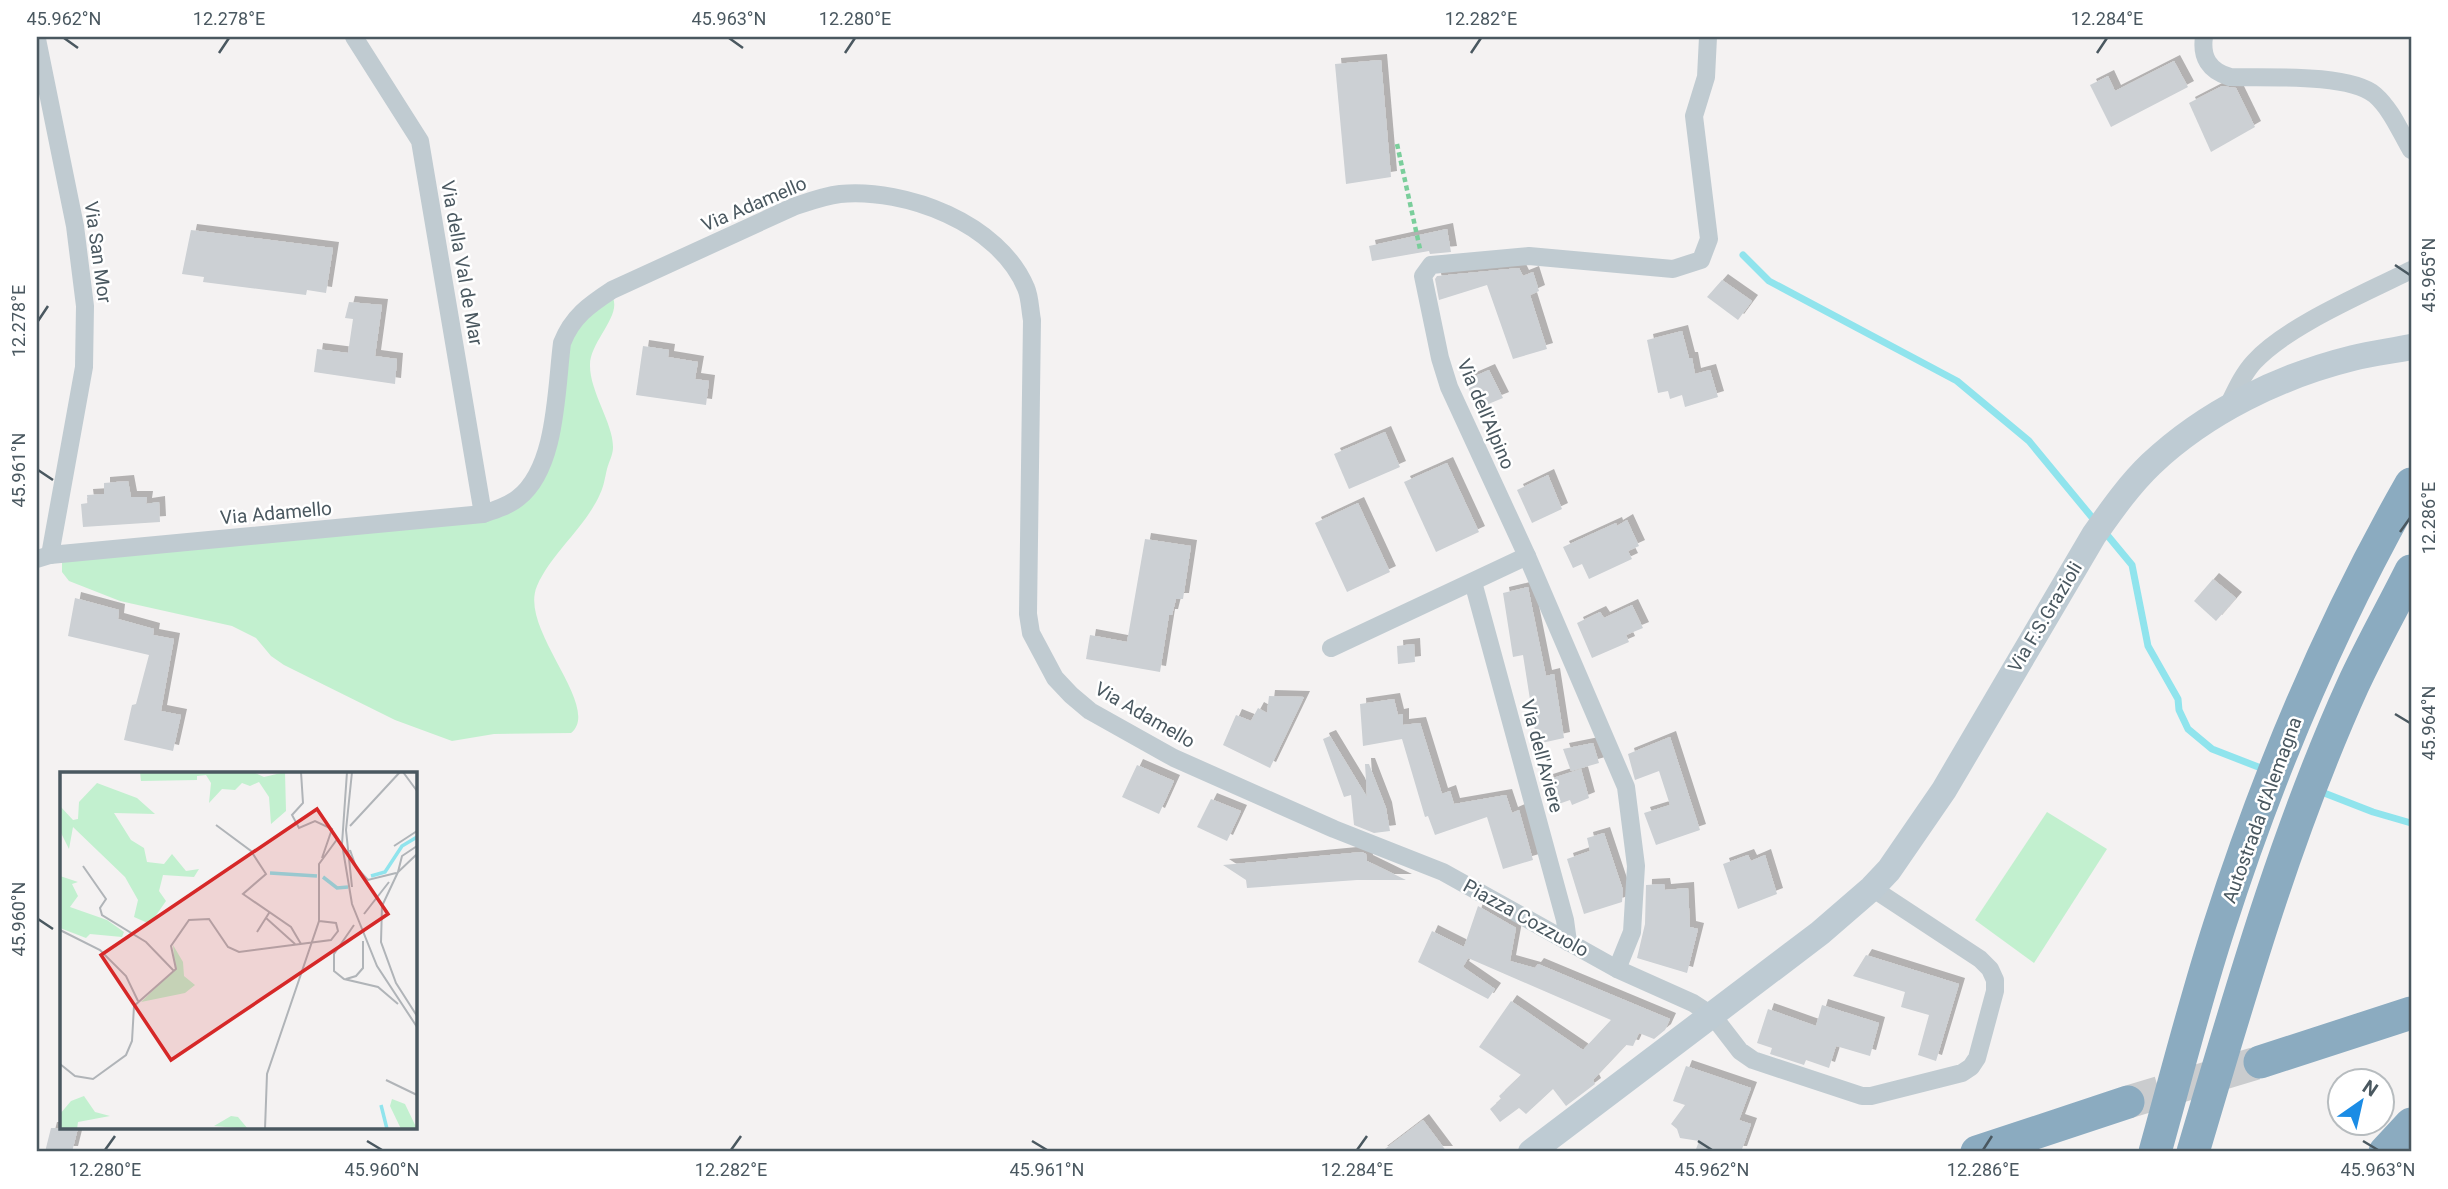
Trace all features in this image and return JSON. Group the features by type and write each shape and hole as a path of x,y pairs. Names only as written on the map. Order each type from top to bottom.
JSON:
{"highway":[{"name":"Autostrada d'Alemagna","path":"2155,1152 2218,928 2270,781 2314,674 2382,535 2411,484"},
{"name":"Autostrada d'Alemagna","path":"2193,1152 2256,938 2307,798 2354,685 2411,571"},
{"path":"2260,1062 2411,1013"},
{"path":"1977,1152 2128,1102"},
{"path":"2385,1152 2411,1124"}],"main road":[{"name":"Via F.S.Grazioli","path":"1713,1016 1872,888 1905,850 1931,811 2072,570 2119,501 2149,466 2174,444 2227,408 2267,388 2353,358 2411,346"},
{"path":"1531,1152 1713,1016"}],"street":[{"name":"Via della Val de Mar","path":"354,37 420,141 483,514"},
{"path":"1425,271 1431,265 1529,256 1672,269 1701,260 1709,239 1694,116 1706,77 1708,37"},
{"path":"2204,37 2204,58 2221,74 2230,77 2342,81 2366,89 2386,107 2411,150"},
{"name":"Via San Mor","path":"37,39 75,226 85,306 84,367 43,557"},
{"name":"Via Adamello","path":"43,557 483,514 509,505 520,498 539,474 545,460 550,441 562,343 568,327 590,304 612,290 793,207 839,194 883,196 953,216 981,233 1002,253 1027,290 1032,320 1028,614 1031,633 1055,678 1090,710 1174,758 1334,829"},
{"path":"2227,408 2250,368 2283,338 2316,318 2411,270"},
{"name":"Via dell'Alpino","path":"1425,271 1424,289 1449,387 1527,556 1626,788 1636,866 1632,932 1618,969"},
{"path":"1331,648 1527,556"},
{"name":"Via dell'Aviere","path":"1473,582 1565,920 1568,942"},
{"name":"Piazza Cozzuolo","path":"1334,829 1443,872 1618,969 1693,1003 1713,1016"},
{"path":"1713,1016 1740,1051 1753,1060 1852,1094 1871,1096 1962,1073 1971,1067 1977,1058 1995,991 1995,980 1990,969 1980,959 1872,888"}],"path":[{"path":"1397,144 1425,271"}],"green space":[{"path":"613,298 613,313 594,348 590,366 594,387 610,429 612,453 594,506 543,574 537,586 534,604 548,645 577,705 578,721 571,733 494,734 452,741 395,720 284,665 271,656 256,638 232,626 120,601 69,581 62,572 62,551 505,505 543,475 565,346 592,305"},
{"path":"2047,812 2107,849 2034,963 1975,920"}],"building":[{"path":"1381,60 1391,177 1346,184 1335,64"},
{"path":"2174,61 2188,87 2111,127 2090,85 2108,76 2115,91"},
{"path":"2222,86 2236,88 2255,127 2211,152 2189,103"},
{"path":"1447,229 1451,252 1430,254 1429,251 1372,261 1369,246"},
{"path":"191,230 333,248 326,293 307,290 306,295 203,282 204,277 182,274"},
{"path":"1519,268 1523,276 1533,272 1539,291 1530,295 1547,349 1513,359 1487,285 1439,300 1435,279 1437,276"},
{"path":"1722,280 1752,301 1738,320 1707,297"},
{"path":"349,302 382,305 375,356 397,359 395,384 314,372 317,349 348,353 353,319 345,318"},
{"path":"1682,331 1695,374 1710,370 1718,397 1685,407 1682,395 1670,399 1668,391 1658,393 1647,340"},
{"path":"643,346 669,350 668,357 698,362 695,379 709,381 706,405 636,395"},
{"path":"1489,370 1503,398 1476,409 1466,380"},
{"path":"1385,432 1400,467 1349,489 1334,454"},
{"path":"1447,463 1479,532 1436,552 1404,482"},
{"path":"1548,475 1562,509 1532,523 1517,490"},
{"path":"128,481 131,497 147,497 146,504 159,502 160,522 83,527 81,504 88,503 87,495 104,494 104,483"},
{"path":"1358,503 1390,572 1347,592 1315,523"},
{"path":"1627,520 1639,546 1628,551 1632,559 1589,579 1582,564 1573,568 1563,547"},
{"path":"1145,539 1191,546 1183,599 1176,599 1172,615 1169,615 1160,672 1086,659 1090,635 1127,642"},
{"path":"2213,579 2236,598 2216,621 2194,601"},
{"path":"1528,587 1546,676 1554,674 1564,738 1537,744 1523,655 1513,657 1503,593"},
{"path":"75,598 119,610 118,619 154,629 153,635 174,639 161,711 181,715 173,751 124,740 132,705 136,704 149,655 68,636"},
{"path":"1632,605 1643,628 1626,635 1629,642 1592,658 1577,623 1600,612 1604,618"},
{"path":"1414,644 1415,662 1398,664 1397,646"},
{"path":"1269,696 1304,697 1270,768 1223,745 1236,715 1251,721 1258,708 1267,713"},
{"path":"1394,699 1398,715 1403,714 1403,725 1420,723 1442,794 1450,791 1454,804 1506,795 1512,813 1519,810 1533,860 1503,869 1487,817 1435,835 1428,816 1425,817 1402,739 1363,746 1360,704"},
{"path":"1330,736 1367,797 1365,764 1369,764 1386,808 1390,831 1374,833 1354,825 1351,795 1344,797 1323,739"},
{"path":"1670,737 1700,830 1656,845 1644,813 1670,805 1659,771 1635,780 1628,754"},
{"path":"1593,743 1599,763 1571,771 1563,749"},
{"path":"1137,765 1174,781 1159,814 1122,797"},
{"path":"1581,769 1589,798 1572,805 1570,800 1553,806 1547,780"},
{"path":"1211,799 1241,811 1227,841 1197,827"},
{"path":"1604,833 1623,890 1622,902 1584,914 1567,859 1590,851 1587,838"},
{"path":"1362,852 1366,854 1367,861 1406,880 1357,880 1247,888 1246,880 1223,865"},
{"path":"1748,855 1751,861 1765,855 1777,894 1738,909 1723,864"},
{"path":"1664,884 1665,890 1688,888 1690,927 1698,929 1687,973 1637,958 1645,924 1646,885"},
{"path":"1478,906 1516,928 1510,961 1535,968 1538,964 1670,1019 1665,1030 1654,1039 1639,1033 1633,1046 1626,1045 1593,1080 1595,1084 1566,1106 1553,1089 1526,1114 1519,1108 1500,1122 1490,1109 1501,1099 1499,1096 1521,1075 1479,1047 1511,1001 1583,1050 1611,1020 1468,958 1463,967 1495,989 1488,999 1418,962 1432,931 1464,947"},
{"path":"1866,955 1959,984 1936,1061 1918,1055 1929,1015 1901,1007 1905,992 1853,976"},
{"path":"1822,1005 1879,1023 1870,1056 1836,1046 1829,1068 1806,1060 1804,1065 1770,1054 1772,1048 1757,1043 1768,1009 1816,1026"},
{"path":"1686,1066 1751,1088 1739,1120 1751,1124 1741,1152 1695,1152 1699,1141 1680,1138 1677,1129 1671,1124 1685,1105 1673,1101"},
{"path":"1423,1120 1447,1152 1381,1152"},
{"path":"51,1128 78,1130 72,1152 45,1152"}],"waterway":[{"path":"1743,255 1769,281 1957,381 2029,441 2095,521"},
{"path":"2103,530 2132,565 2148,646 2178,699 2179,710 2188,729 2212,749 2266,770"},
{"path":"2319,791 2411,823"}],"tunnel":[{"path":"2128,1102 2260,1062"}]}
